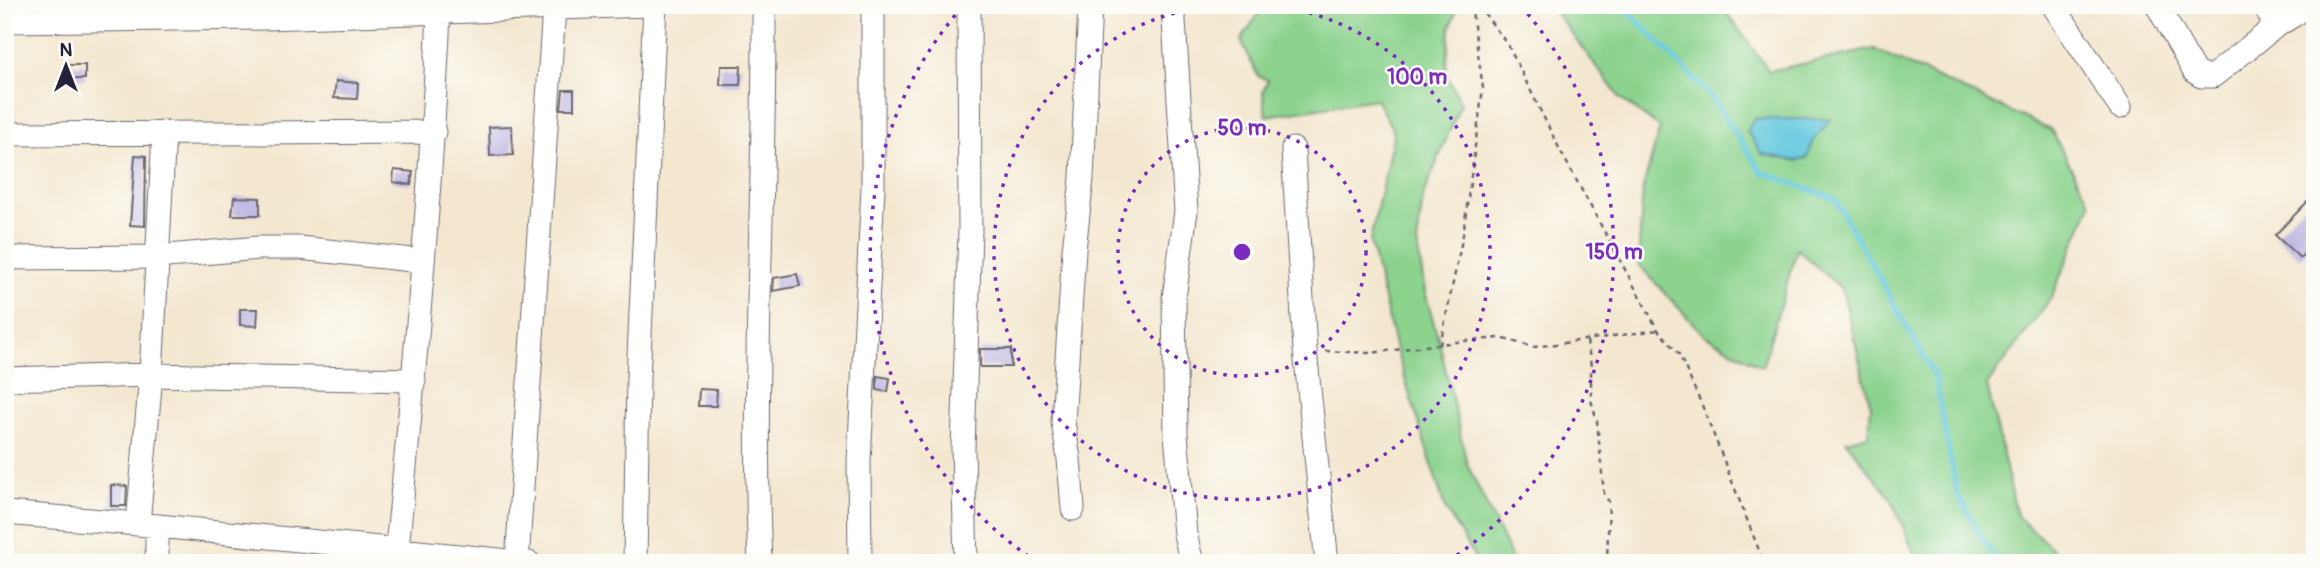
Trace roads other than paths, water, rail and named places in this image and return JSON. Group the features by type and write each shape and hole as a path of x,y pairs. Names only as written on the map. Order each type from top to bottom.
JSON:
{"street":[{"path":"5,21 229,19 648,5"},
{"path":"635,563 638,379 655,5"},
{"path":"760,563 756,480 765,106 764,5"},
{"path":"860,563 859,461 873,188 873,5"},
{"path":"966,563 963,449 970,230 969,5"},
{"path":"1073,509 1063,422 1074,250 1082,178 1090,5"},
{"path":"1173,5 1186,211 1174,307 1176,434 1185,534 1192,563"},
{"path":"2053,5 2120,107"},
{"path":"2157,5 2194,71 2201,76 2213,76 2276,26 2310,5"},
{"path":"2264,5 2276,26"},
{"path":"517,562 554,8"},
{"path":"397,548 434,132 439,13"},
{"path":"157,563 148,525 151,375 164,132"},
{"path":"5,134 434,132"},
{"path":"1293,149 1305,350 1327,563"},
{"path":"5,258 156,257 258,248 299,248 422,261"},
{"path":"5,379 151,375 414,380"},
{"path":"5,513 397,548 530,563"}],"water":[{"path":"1754,119 1831,119 1814,140 1807,158 1797,161 1762,154 1747,131"}],"waterway":[{"path":"1622,5 1709,94 1762,172 1835,199 1935,377 1957,494 1997,563"}]}
